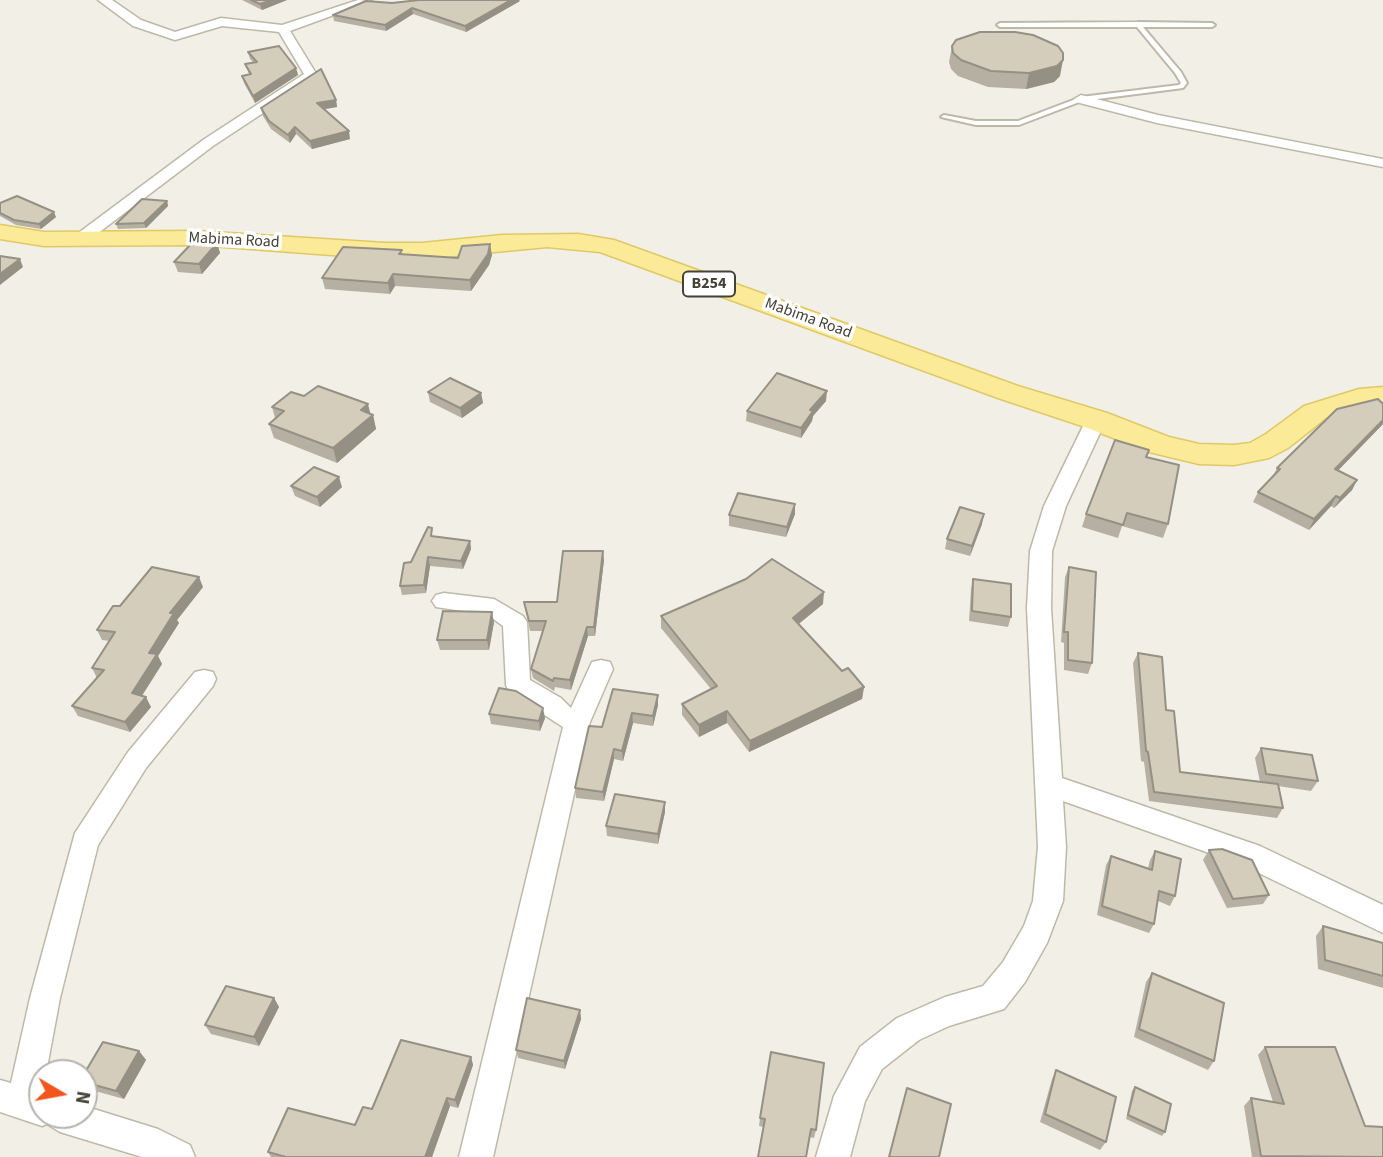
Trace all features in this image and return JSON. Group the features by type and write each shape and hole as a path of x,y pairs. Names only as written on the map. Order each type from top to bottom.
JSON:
{"main road":[{"name":"Mabima Road","path":"0,232 44,239 197,238 422,251 547,240 605,245 1008,392 1096,420 1160,445 1199,454 1234,455 1258,451 1277,441 1315,412 1359,398 1383,396"}],"street":[{"path":"104,0 137,23 175,36 221,22 283,29 370,1"},
{"path":"79,240 208,143 311,75 283,29"},
{"path":"1082,99 1157,119 1383,163"},
{"path":"833,1157 850,1096 872,1058 908,1029 945,1012 993,999 1036,933 1048,901 1052,847 1039,608 1041,551 1055,506 1096,420"},
{"path":"444,601 494,607 515,622 519,685 552,705 564,717 577,722"},
{"path":"476,1157 577,722 601,668"},
{"path":"22,1103 45,998 85,842 137,761 204,679"},
{"path":"1048,784 1250,855 1383,920"},
{"path":"98,1126 146,1141 178,1157"}],"lane":[{"path":"944,117 976,123 1018,123 1082,99 1165,90 1184,83 1138,24"},
{"path":"1000,25 1212,25"}],"building":[{"path":"251,0 272,0 260,4"},
{"path":"419,0 511,0 465,26 412,8 385,25 333,15 366,1 392,3"},
{"path":"980,32 1033,35 1058,46 1063,53 1063,60 1057,66 1029,73 991,71 961,60 953,53 952,46 956,40"},
{"path":"279,46 296,68 253,96 242,76 251,74 245,64 257,62 248,52"},
{"path":"321,69 336,100 317,103 349,131 310,141 295,127 288,135 269,121 261,108"},
{"path":"17,196 54,212 39,224 14,220 0,213 0,203"},
{"path":"142,199 167,201 144,223 116,224"},
{"path":"193,242 217,243 199,264 174,262"},
{"path":"490,244 488,254 470,280 393,274 388,283 322,278 343,247 402,250 399,254 458,258 462,246"},
{"path":"0,256 20,259 0,274"},
{"path":"777,373 827,391 810,410 813,411 801,428 747,411"},
{"path":"450,378 481,393 460,408 428,392"},
{"path":"318,386 368,404 361,410 373,415 333,448 269,424 284,411 272,407 291,392 304,396"},
{"path":"1378,399 1383,404 1383,420 1335,469 1357,480 1340,498 1336,496 1314,519 1258,492 1280,469 1277,468 1337,409"},
{"path":"1115,440 1149,450 1146,457 1179,465 1168,524 1127,513 1123,525 1086,514"},
{"path":"314,467 339,477 317,497 291,486"},
{"path":"738,493 795,504 787,527 729,515"},
{"path":"960,507 984,514 972,546 947,539"},
{"path":"428,527 432,528 431,536 470,541 461,561 428,557 424,585 400,586 404,563 411,562"},
{"path":"563,551 603,551 594,627 587,627 570,680 554,678 553,681 531,669 546,621 529,621 524,602 557,602"},
{"path":"772,559 824,592 793,618 842,671 848,668 864,687 750,741 727,711 699,725 682,704 717,686 661,616 746,579"},
{"path":"152,567 199,577 170,613 174,613 149,653 157,654 132,693 146,697 125,722 72,706 104,670 92,668 115,632 97,630 113,606 120,606"},
{"path":"1069,567 1096,572 1092,663 1068,660 1068,632 1064,632"},
{"path":"973,579 1011,584 1011,617 972,611"},
{"path":"443,611 492,612 487,640 437,640"},
{"path":"1138,653 1162,657 1166,710 1174,711 1180,772 1278,784 1283,808 1154,792 1146,751"},
{"path":"499,688 516,691 543,708 539,721 489,714"},
{"path":"613,689 658,695 653,716 632,713 622,751 614,749 603,792 575,788 589,726 602,727"},
{"path":"1261,748 1312,755 1318,781 1266,774"},
{"path":"615,794 665,802 658,834 606,826"},
{"path":"1222,849 1252,860 1269,895 1233,899 1209,850"},
{"path":"1155,851 1181,859 1175,896 1159,891 1154,924 1102,906 1111,856 1152,870"},
{"path":"1323,926 1383,943 1383,976 1325,960"},
{"path":"1152,973 1224,1003 1214,1061 1139,1029"},
{"path":"226,986 274,998 254,1037 205,1025"},
{"path":"527,998 580,1010 564,1061 516,1050"},
{"path":"401,1040 471,1057 455,1100 447,1098 425,1157 286,1157 268,1152 288,1108 355,1125 363,1107 372,1109"},
{"path":"103,1042 139,1051 116,1091 98,1086 98,1059 93,1059"},
{"path":"1265,1047 1335,1047 1365,1126 1383,1127 1383,1157 1261,1156 1251,1098 1284,1104"},
{"path":"771,1052 824,1063 816,1130 811,1129 806,1157 758,1157 765,1119 760,1118"},
{"path":"1056,1070 1116,1097 1106,1142 1045,1114"},
{"path":"1135,1087 1171,1104 1165,1132 1128,1115"},
{"path":"907,1088 951,1104 939,1157 889,1157"}]}
